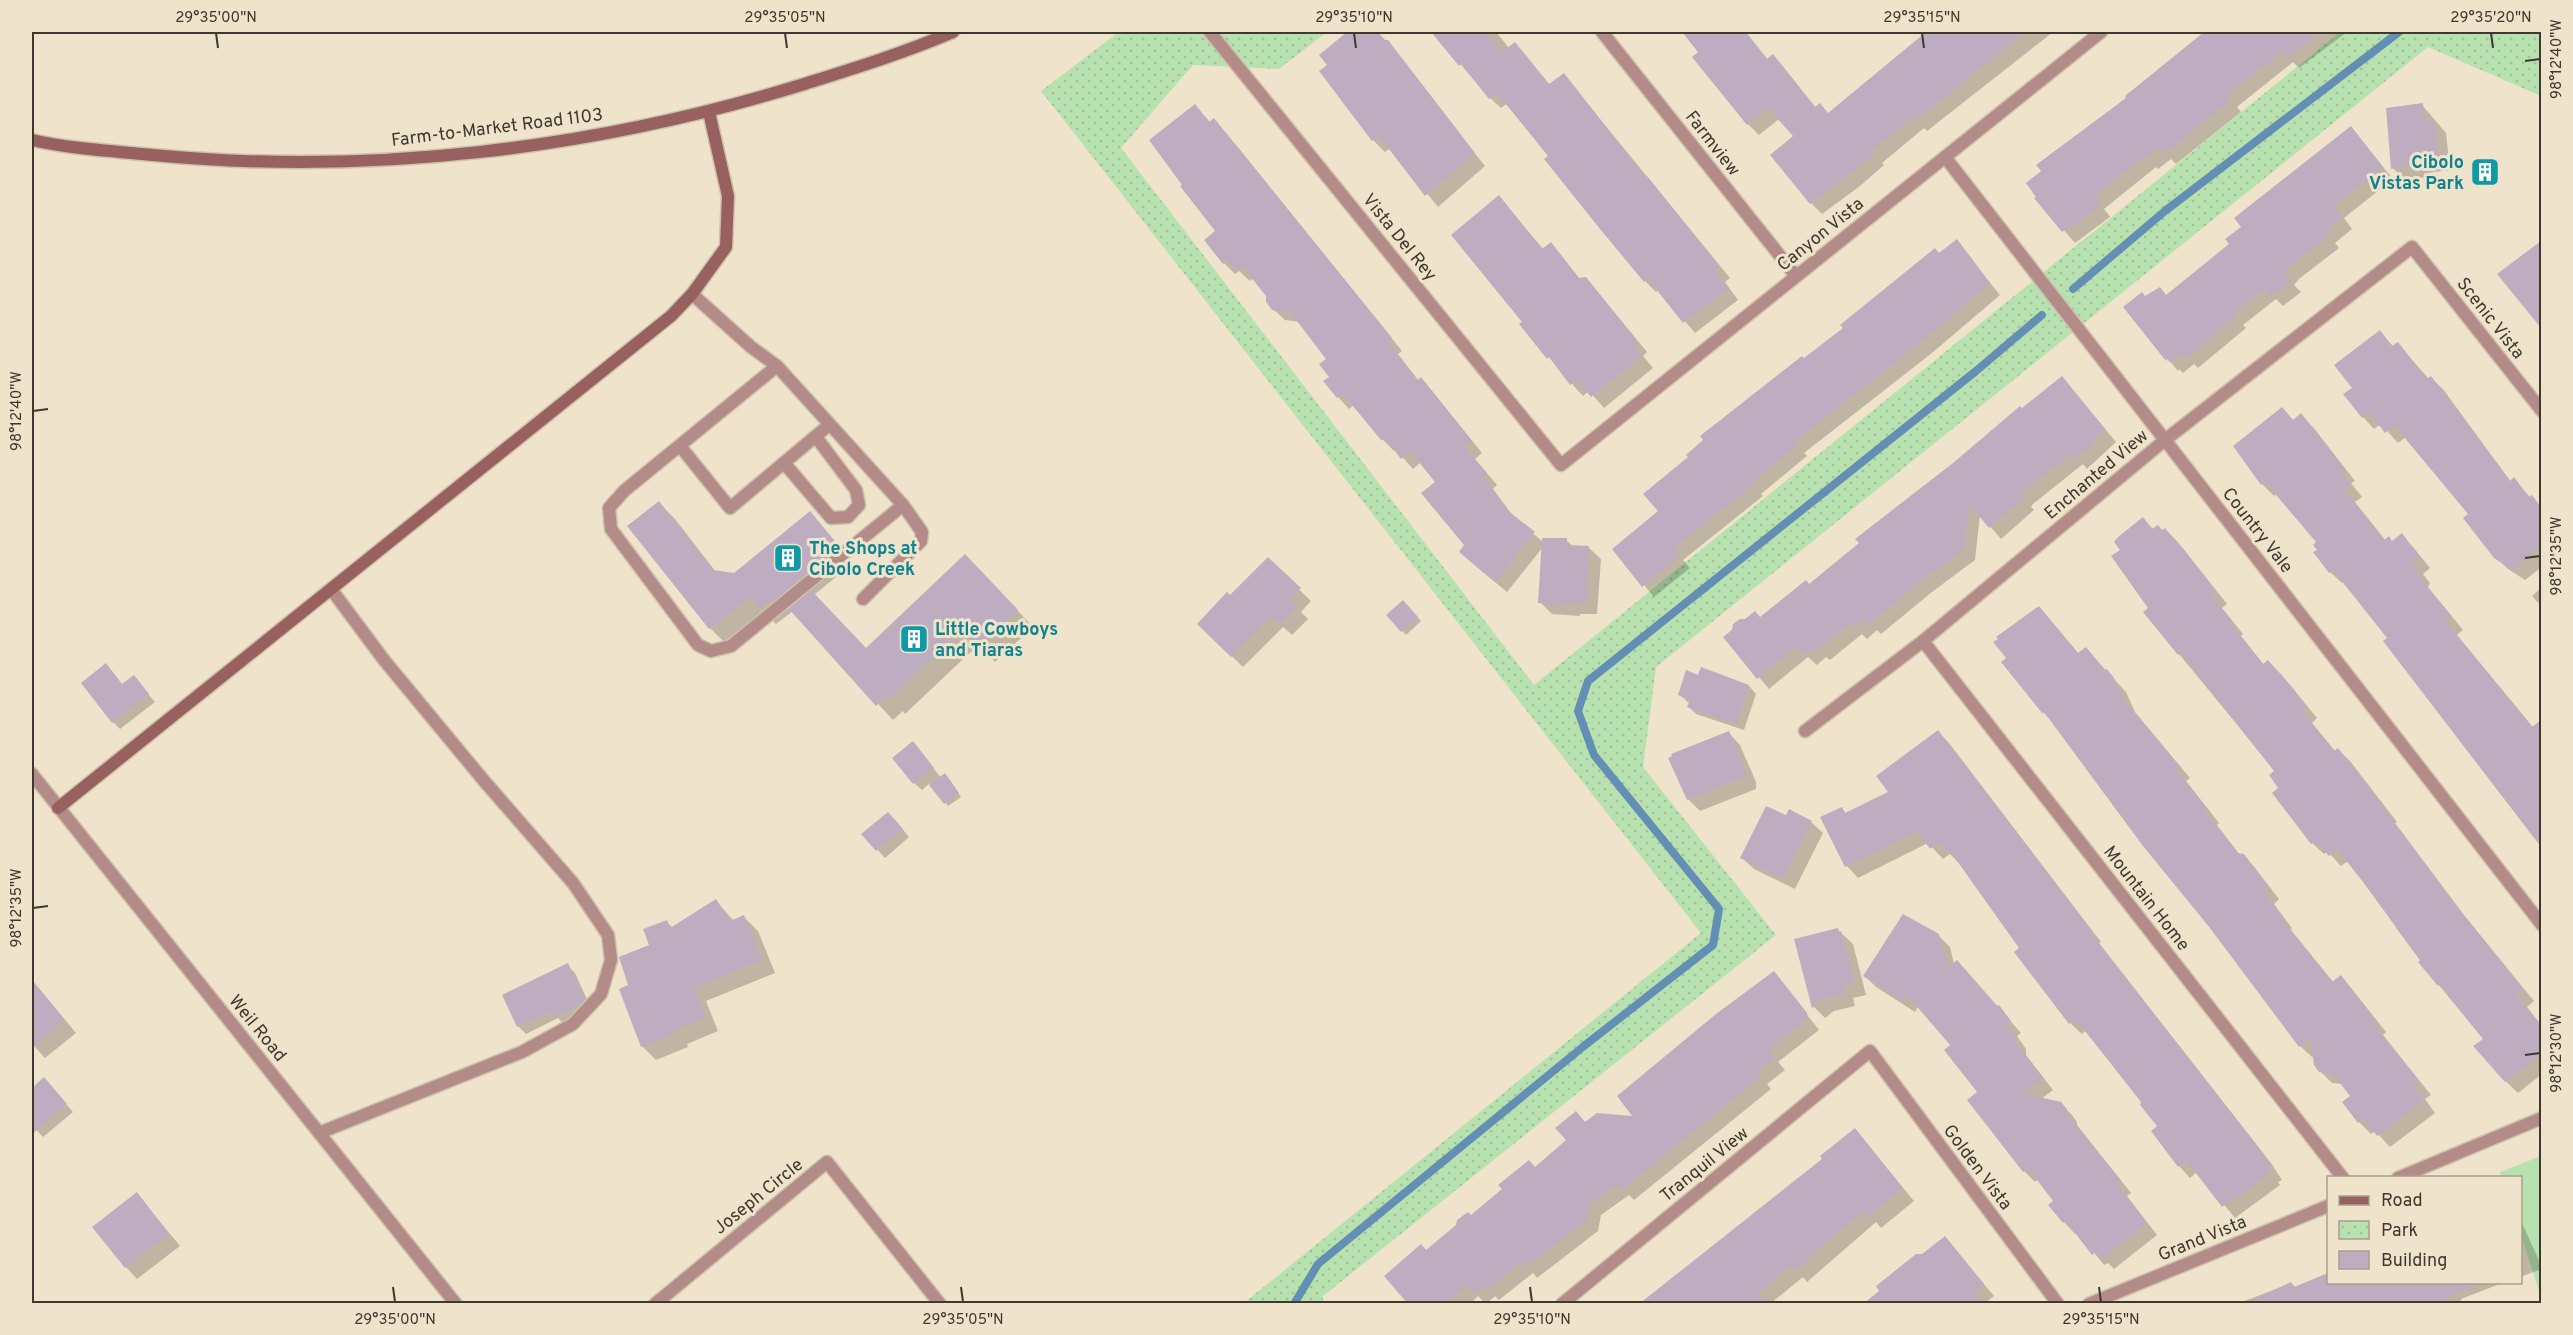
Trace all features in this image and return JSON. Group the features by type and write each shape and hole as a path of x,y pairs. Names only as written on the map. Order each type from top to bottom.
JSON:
{"main road":[{"name":"Farm-to-Market Road 1103","path":"32,140 200,160 304,161 429,157 619,132 709,112 858,68 953,32"},
{"path":"58,808 671,316 692,294 726,247 728,196 709,112"}],"street":[{"name":"Vista Del Rey","path":"1210,32 1561,465"},
{"name":"Farmview","path":"1602,32 1796,276"},
{"name":"Canyon Vista","path":"1561,465 2101,32"},
{"name":"Country Vale","path":"1945,157 2541,925"},
{"name":"Enchanted View","path":"1805,730 1923,641 2165,440 2412,247"},
{"name":"Scenic Vista","path":"2412,247 2541,411"},
{"path":"692,294 751,347 777,366 903,505 922,532 921,541 863,599"},
{"path":"777,366 624,492 609,508 611,529 698,645 711,651 731,646 903,505"},
{"path":"680,446 730,508 829,425"},
{"path":"785,464 831,518 848,517 859,505 856,490 816,437"},
{"path":"319,1133 522,1052 573,1024 601,994 610,960 608,935 573,883 485,782 384,660 331,589"},
{"name":"Mountain Home","path":"1923,641 2341,1176"},
{"name":"Weil Road","path":"32,774 456,1304"},
{"name":"Tranquil View","path":"1562,1304 1870,1052"},
{"name":"Golden Vista","path":"1870,1052 2058,1304"},
{"path":"2403,1176 2541,1118"},
{"name":"Joseph Circle","path":"655,1304 827,1162 940,1304"},
{"name":"Grand Vista","path":"2089,1304 2327,1206"}],"green space":[{"path":"1119,32 1327,32 1279,69 1193,65 1121,148 1534,685 2340,32 2542,32 2541,96 2428,47 1656,667 1643,767 1776,935 1323,1296 1323,1304 1244,1303 1701,933 1041,91"},
{"path":"2541,1156 2542,1293 2540,1294 2522,1238 2522,1176 2501,1176 2500,1172"}],"building":[{"path":"1347,32 1378,32 1385,40 1388,40 1475,153 1425,196 1379,136 1372,141 1319,71 1327,65 1319,55"},
{"path":"1431,32 1486,32 1502,52 1515,42 1549,84 1564,73 1646,178 1647,176 1720,267 1715,271 1729,288 1683,323 1648,279 1644,282 1600,229 1544,159 1548,156 1497,93 1489,99"},
{"path":"1682,32 1745,32 1767,59 1773,54 1815,107 1820,103 1828,113 1926,32 2025,32 1915,121 1912,117 1872,151 1874,153 1849,175 1810,204 1770,155 1793,136 1768,108 1747,125 1692,57 1698,52"},
{"path":"2204,32 2321,32 2286,58 2281,52 2227,95 2231,100 2164,154 2159,148 2145,159 2144,156 2094,197 2100,205 2076,225 2075,222 2062,232 2034,198 2036,197 2026,183 2041,171 2036,165 2126,98 2125,96"},
{"path":"2423,103 2425,121 2434,120 2439,159 2391,169 2386,108"},
{"path":"1195,104 1209,122 1214,118 1392,338 1388,342 1417,381 1421,377 1472,441 1464,447 1487,473 1483,477 1507,510 1535,532 1495,582 1459,552 1464,545 1421,493 1435,482 1410,451 1401,459 1386,439 1381,440 1343,394 1337,398 1323,381 1329,377 1319,364 1326,359 1290,312 1272,310 1266,302 1266,296 1243,267 1237,271 1228,260 1223,264 1204,240 1215,231 1180,186 1182,185 1149,140"},
{"path":"2351,126 2383,167 2334,206 2342,217 2325,231 2329,236 2288,268 2284,273 2291,281 2271,296 2265,289 2233,313 2236,316 2186,358 2182,354 2171,363 2167,359 2166,361 2123,307 2142,292 2145,296 2160,287 2166,295 2229,244 2225,239 2241,227 2234,218"},
{"path":"1499,195 1542,249 1551,242 1579,278 1586,277 1636,340 1632,343 1642,356 1591,397 1577,380 1570,385 1549,357 1547,359 1519,324 1522,322 1451,235"},
{"path":"1957,239 1990,283 1921,342 1795,441 1798,445 1752,482 1753,485 1674,548 1680,556 1642,587 1612,549 1658,511 1643,494 1688,457 1686,455 1703,440 1700,436 1802,356 1804,358 1843,328 1840,325 1935,248 1939,253"},
{"path":"2541,241 2541,328 2497,274"},
{"path":"2380,330 2392,346 2398,342 2427,379 2431,376 2510,481 2514,477 2529,497 2532,495 2541,507 2541,546 2512,570 2494,558 2463,518 2468,514 2394,425 2385,433 2369,412 2362,418 2343,394 2352,388 2334,365"},
{"path":"2062,376 2106,430 2092,440 2094,443 2075,459 2071,454 2022,492 2024,498 1989,528 1969,504 1964,549 1958,554 1869,624 1865,619 1855,628 1851,623 1817,650 1814,647 1805,655 1797,646 1757,679 1723,637 1732,630 1733,624 1740,619 1745,619 1755,611 1760,617 1806,580 1809,584 1859,543 1855,539 1953,463 2020,406 2022,408"},
{"path":"2282,407 2293,420 2301,413 2344,468 2340,471 2351,484 2344,490 2384,540 2389,536 2392,541 2402,533 2419,556 2412,561 2419,570 2417,574 2452,617 2446,622 2532,727 2541,720 2541,847 2383,641 2387,638 2333,570 2329,573 2313,552 2317,550 2313,545 2316,542 2265,482 2261,485 2233,446"},
{"name":"The Shops at Cibolo Creek","path":"659,501 713,570 734,573 810,511 839,546 778,597 759,609 750,597 709,629 627,526"},
{"path":"2143,517 2152,529 2158,525 2162,530 2165,528 2184,550 2217,592 2212,596 2233,622 2231,624 2263,664 2268,660 2307,706 2302,711 2334,751 2338,748 2354,768 2453,902 2523,989 2516,995 2541,1026 2541,1054 2505,1082 2473,1046 2483,1039 2418,962 2420,960 2363,882 2337,849 2329,856 2315,841 2311,844 2272,793 2278,788 2269,775 2274,771 2181,653 2178,655 2143,612 2148,608 2111,556 2120,550 2114,542 2118,537"},
{"path":"1542,538 1567,538 1567,545 1589,546 1586,603 1569,603 1569,605 1538,603"},
{"name":"Little Cowboys and Tiaras","path":"965,554 1018,610 979,648 962,630 889,699 886,696 876,706 789,609 812,591 866,648"},
{"path":"1268,557 1301,588 1290,600 1297,607 1280,624 1271,616 1231,657 1197,624 1227,592 1230,595"},
{"path":"1403,600 1418,617 1401,632 1386,615"},
{"path":"2039,606 2078,653 2086,647 2105,670 2107,669 2114,678 2123,699 2179,766 2176,769 2209,811 2206,813 2238,853 2244,854 2269,887 2263,891 2282,916 2280,917 2332,982 2341,975 2375,1020 2372,1022 2420,1082 2414,1087 2424,1100 2377,1136 2364,1119 2358,1123 2342,1102 2350,1096 2333,1074 2319,1072 2314,1065 2310,1038 2299,1047 2210,928 2143,846 2044,712 2042,713 2001,662 2006,658 1993,642 1998,639 1996,637"},
{"path":"106,663 122,684 134,675 149,694 112,723 81,683"},
{"path":"1701,667 1749,685 1736,724 1687,707 1690,700 1678,695 1686,670 1698,675"},
{"path":"1938,730 2091,930 2089,931 2272,1168 2268,1170 2270,1173 2239,1197 2222,1207 2186,1160 2178,1167 2151,1131 2157,1126 2140,1105 2141,1102 2082,1027 2074,1020 2069,1024 2014,952 2019,948 1950,851 1947,853 1939,842 1930,849 1917,831 1845,867 1820,817 1842,807 1845,813 1888,792 1876,776"},
{"path":"1729,731 1747,776 1687,800 1668,758 1672,756 1671,754"},
{"path":"913,741 934,768 913,784 892,758"},
{"path":"945,773 959,793 944,804 929,785"},
{"path":"1766,806 1786,815 1789,809 1812,821 1783,879 1740,858"},
{"path":"888,812 903,829 876,851 861,834"},
{"path":"716,899 730,921 744,915 762,960 694,988 705,1017 641,1047 619,989 628,985 619,957 649,945 643,929 667,920 670,928"},
{"path":"1903,914 1939,934 1948,968 1957,960 1997,1006 1999,1005 2011,1021 2006,1025 2016,1037 2015,1042 2043,1078 2023,1093 2061,1102 2067,1109 2066,1113 2121,1181 2117,1184 2147,1223 2102,1259 2096,1252 2092,1255 2066,1221 2063,1223 2048,1205 2053,1201 2028,1168 2023,1172 1967,1100 1977,1092 1944,1050 1950,1045 1907,995 1903,1002 1863,976"},
{"path":"1838,928 1839,932 1841,931 1855,983 1842,986 1844,995 1822,999 1812,1008 1794,939"},
{"path":"568,963 585,1000 554,1017 551,1011 517,1027 502,995"},
{"path":"1774,971 1807,1013 1808,1018 1768,1050 1775,1058 1757,1072 1761,1077 1621,1190 1617,1184 1590,1203 1587,1220 1525,1267 1521,1263 1486,1290 1483,1286 1473,1294 1467,1285 1446,1304 1408,1304 1384,1276 1421,1244 1426,1250 1456,1225 1457,1220 1468,1212 1471,1215 1502,1189 1498,1185 1529,1160 1535,1167 1566,1140 1555,1128 1576,1111 1585,1122 1597,1113 1632,1116 1617,1096 1716,1014"},
{"path":"32,980 65,1020 32,1048"},
{"path":"44,1077 67,1104 32,1134 32,1088"},
{"path":"1855,1128 1903,1188 1868,1217 1863,1211 1794,1271 1791,1266 1758,1292 1766,1304 1639,1304 1822,1159 1820,1156"},
{"path":"137,1192 169,1234 125,1268 92,1227"},
{"path":"1945,1236 1984,1284 1974,1292 1983,1304 1863,1304 1879,1291 1876,1286 1916,1254 1922,1254"},
{"path":"2327,1273 2327,1284 2478,1284 2433,1304 2244,1304 2291,1282 2294,1287"}],"waterway":[{"path":"2073,289 2165,211 2399,32"},
{"path":"1294,1304 1318,1264 1584,1046 1713,945 1719,909 1594,755 1578,711 1588,681 1976,371 2042,315"}],"place":[{"name":"Cibolo Vistas Park","path":"2485,172"},
{"name":"The Shops at Cibolo Creek","path":"788,558"},
{"name":"Little Cowboys and Tiaras","path":"914,639"}]}
